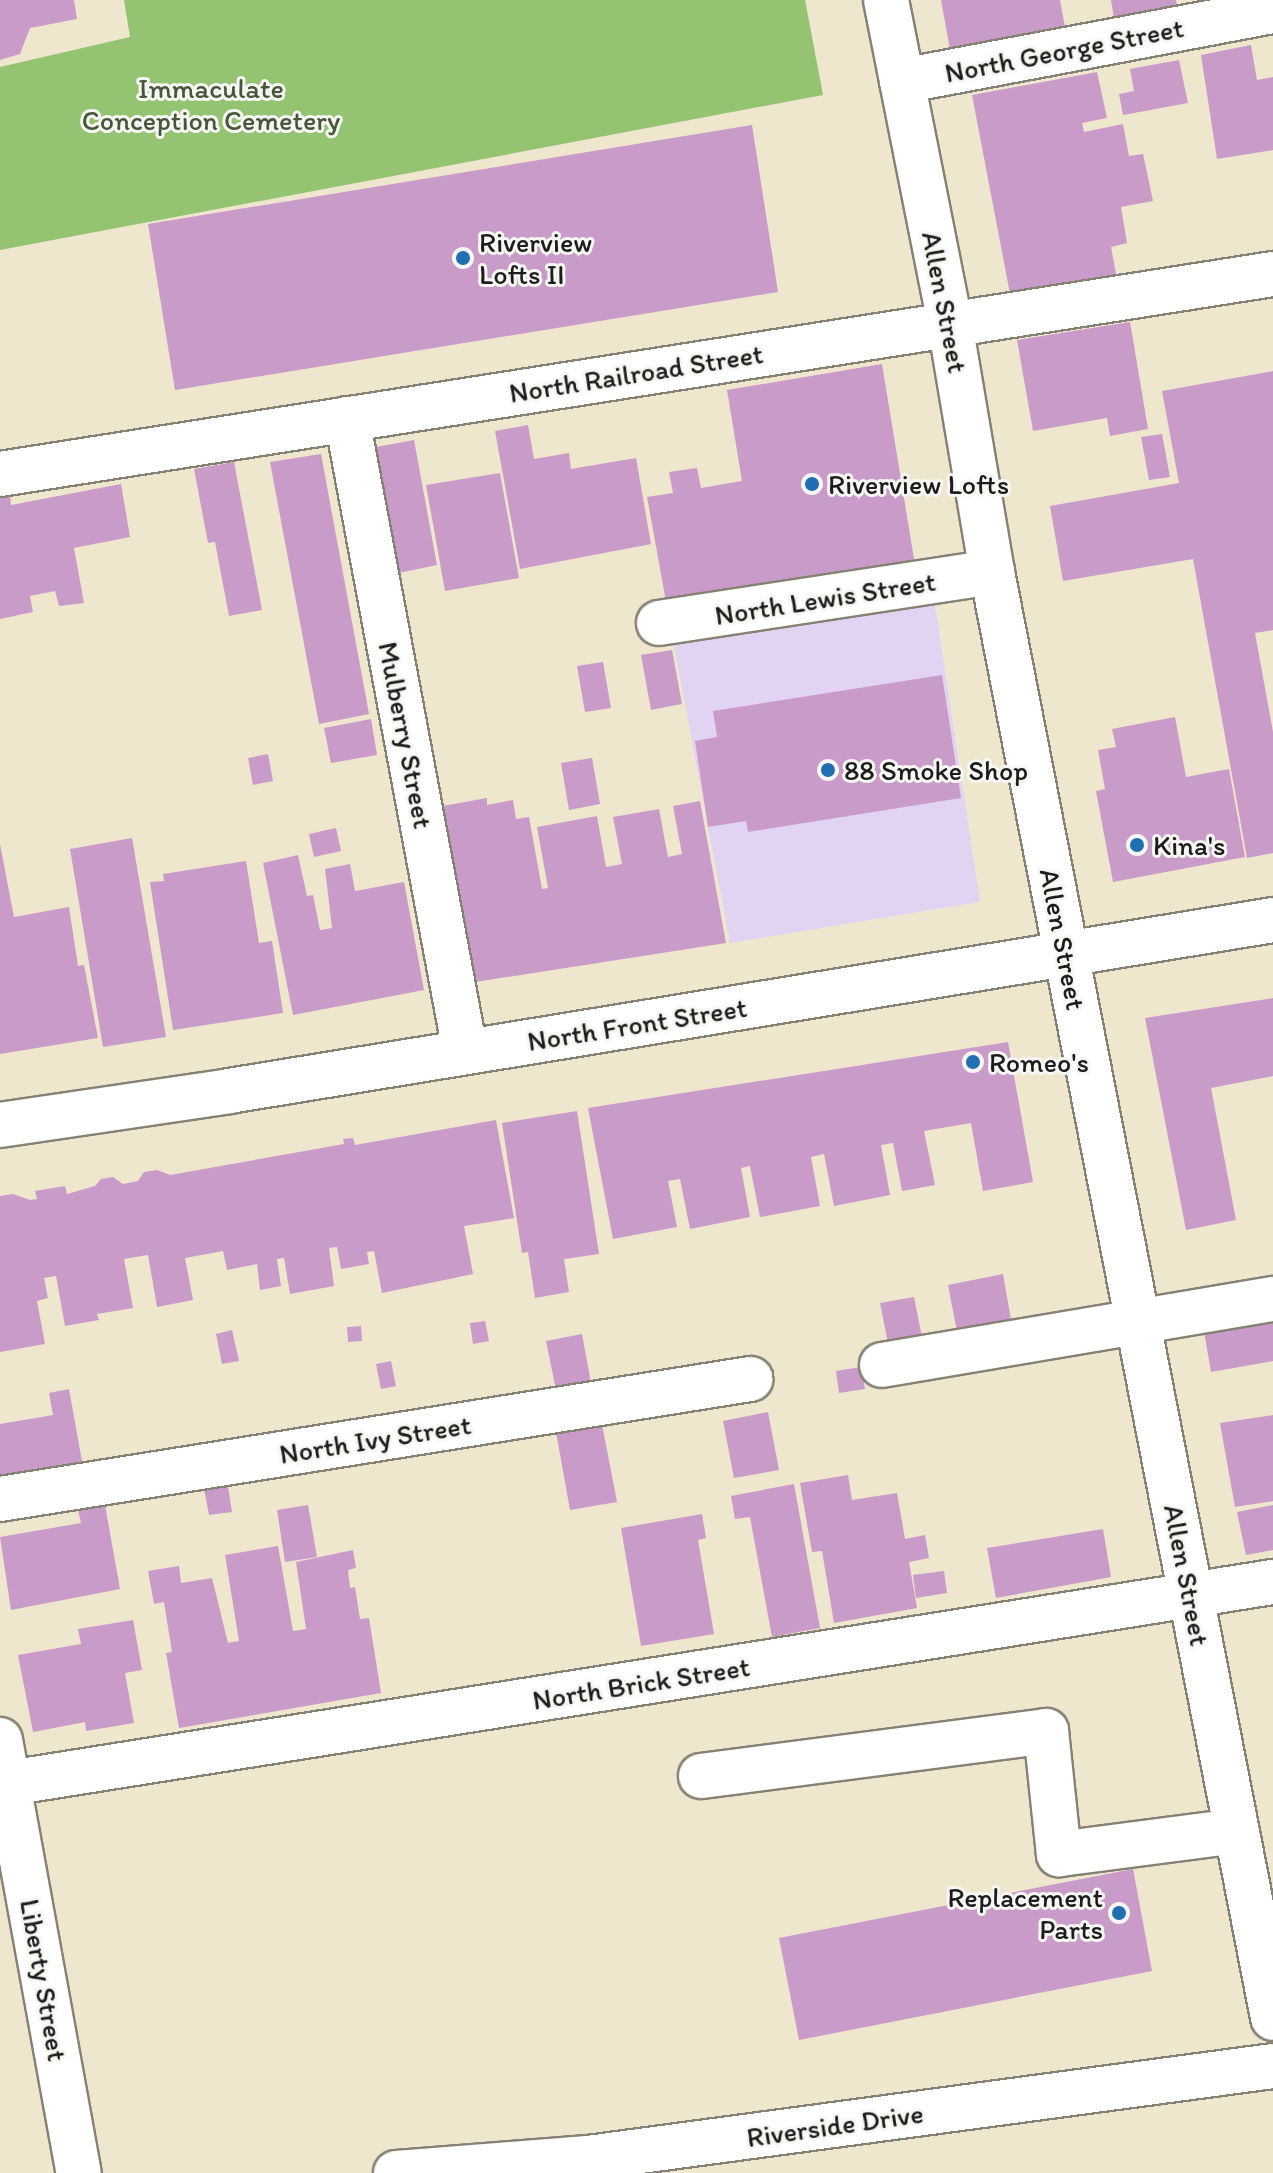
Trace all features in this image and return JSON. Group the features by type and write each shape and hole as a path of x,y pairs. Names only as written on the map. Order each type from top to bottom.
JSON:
{"street":[{"name":"Allen Street","path":"886,0 950,324 992,572 1273,2018"},
{"name":"North George Street","path":"902,81 1273,11"},
{"name":"North Railroad Street","path":"0,474 1273,274"},
{"name":"Mulberry Street","path":"347,419 465,1051"},
{"name":"North Lewis Street","path":"659,623 992,572"},
{"name":"North Front Street","path":"0,1125 1273,920"},
{"path":"882,1365 1273,1299"},
{"name":"North Ivy Street","path":"0,1499 750,1379"},
{"name":"North Brick Street","path":"9,1783 1273,1582"},
{"path":"701,1776 1046,1731 1059,1854 1237,1831"},
{"name":"Liberty Street","path":"0,1740 79,2173"},
{"name":"Riverside Drive","path":"396,2173 589,2166 1273,2066"}],"shaded area":[{"path":"933,592 980,902 730,943 673,640"}],"green space":[{"name":"Immaculate Conception Cemetery","path":"124,0 805,0 823,95 0,250 0,67 130,37"}],"building":[{"path":"0,0 74,0 77,19 30,28 20,54 0,60"},
{"path":"941,0 1060,0 1067,38 952,60"},
{"path":"1111,0 1176,0 1178,13 1115,25"},
{"path":"1251,45 1257,80 1273,77 1273,150 1217,159 1201,55"},
{"path":"1179,60 1188,103 1123,115 1119,94 1134,91 1130,69"},
{"path":"1097,72 1107,118 1082,123 1084,132 1123,124 1129,156 1143,154 1153,201 1121,207 1127,243 1111,247 1117,279 1011,299 972,95"},
{"name":"Riverview Lofts II","path":"752,125 778,292 175,390 148,224"},
{"path":"1130,322 1148,429 1110,436 1107,418 1033,431 1017,340"},
{"name":"Riverview Lofts","path":"882,364 915,565 667,607 647,497 673,493 669,472 697,468 701,488 742,481 727,390"},
{"path":"1273,371 1273,630 1255,633 1273,732 1273,853 1247,858 1193,559 1063,581 1050,506 1179,483 1162,391"},
{"path":"528,425 534,459 569,453 571,469 636,458 651,544 520,569 495,431"},
{"path":"1162,434 1170,477 1149,480 1141,437"},
{"path":"414,440 437,565 389,575 365,449"},
{"path":"321,454 369,714 319,724 270,462"},
{"path":"234,462 262,610 229,616 215,542 208,543 194,469"},
{"path":"500,473 519,578 445,591 426,485"},
{"path":"121,484 130,537 74,548 84,603 59,606 55,591 30,596 33,612 0,619 0,497 10,495 11,505"},
{"path":"672,650 682,704 651,710 641,655"},
{"path":"603,662 611,708 585,712 577,666"},
{"name":"88 Smoke Shop","path":"942,675 961,798 748,832 746,821 708,827 695,741 717,737 713,711"},
{"path":"1175,717 1186,777 1229,769 1245,857 1113,882 1096,791 1105,789 1098,750 1116,747 1112,729"},
{"path":"371,719 377,755 331,763 324,728"},
{"path":"268,754 273,781 253,785 248,758"},
{"path":"592,758 600,804 569,810 561,763"},
{"path":"487,798 487,805 513,800 516,819 529,817 542,889 548,888 537,827 597,816 606,867 622,864 613,817 659,809 668,857 682,854 673,806 700,801 726,943 469,983 437,807"},
{"path":"336,828 341,851 314,857 309,834"},
{"path":"132,838 166,1037 103,1047 70,849"},
{"path":"0,844 14,917 69,907 78,966 84,965 98,1038 0,1054"},
{"path":"298,855 307,896 313,895 320,930 332,928 325,869 350,864 355,891 404,882 424,990 293,1015 263,863"},
{"path":"246,861 259,943 272,941 283,1013 173,1030 150,882 164,881 163,874"},
{"path":"1273,998 1273,1076 1211,1088 1236,1220 1186,1230 1145,1018"},
{"path":"1008,1042 1033,1182 983,1191 971,1123 924,1131 935,1185 902,1191 893,1143 881,1145 890,1195 834,1206 824,1154 811,1157 820,1206 760,1217 750,1166 741,1168 750,1217 690,1229 680,1179 673,1180 668,1181 677,1227 613,1239 588,1108"},
{"path":"577,1111 599,1254 564,1259 569,1292 535,1298 528,1252 522,1253 502,1123"},
{"path":"496,1120 514,1218 464,1226 473,1274 382,1293 374,1251 367,1252 369,1264 341,1269 337,1247 329,1248 334,1286 290,1294 284,1258 277,1259 281,1286 260,1290 257,1264 227,1270 223,1251 185,1258 193,1300 157,1307 148,1255 124,1259 133,1308 97,1314 99,1320 65,1326 56,1276 44,1278 48,1298 37,1301 45,1344 0,1352 0,1196 13,1194 30,1200 37,1199 35,1191 65,1186 67,1194 95,1186 101,1179 113,1177 123,1184 138,1181 144,1172 157,1170 170,1175 344,1144 343,1139 353,1138 355,1145"},
{"path":"1003,1274 1013,1331 959,1342 948,1285"},
{"path":"914,1297 923,1342 889,1348 880,1303"},
{"path":"1273,1313 1273,1361 1211,1372 1203,1325"},
{"path":"485,1321 489,1341 473,1344 470,1323"},
{"path":"361,1326 362,1341 348,1342 347,1327"},
{"path":"232,1330 239,1361 222,1364 216,1334"},
{"path":"582,1334 591,1383 556,1390 546,1341"},
{"path":"391,1361 396,1386 381,1389 376,1364"},
{"path":"861,1367 865,1389 839,1393 836,1371"},
{"path":"69,1389 83,1467 0,1483 0,1424 53,1415 49,1393"},
{"path":"768,1412 779,1470 734,1478 723,1421"},
{"path":"600,1414 617,1502 570,1510 554,1421"},
{"path":"1273,1415 1273,1501 1235,1507 1220,1423"},
{"path":"226,1474 232,1512 209,1515 202,1478"},
{"path":"848,1475 852,1500 897,1493 905,1539 925,1535 929,1558 909,1562 917,1608 834,1623 822,1551 812,1552 800,1483"},
{"path":"794,1484 820,1628 772,1637 750,1517 735,1519 731,1496"},
{"path":"105,1505 120,1589 11,1610 0,1537 81,1523 78,1510"},
{"path":"308,1505 317,1557 285,1562 277,1510"},
{"path":"1273,1505 1273,1550 1246,1555 1237,1512"},
{"path":"702,1514 706,1538 698,1540 714,1634 641,1646 621,1528"},
{"path":"1103,1529 1111,1577 996,1598 987,1548"},
{"path":"278,1546 293,1631 306,1629 296,1562 353,1550 356,1568 348,1570 350,1588 355,1587 360,1619 369,1618 381,1693 179,1728 166,1653 172,1652 164,1602 154,1604 148,1571 179,1566 181,1583 212,1578 228,1643 239,1641 225,1555"},
{"path":"944,1571 947,1593 916,1598 913,1575"},
{"path":"133,1620 142,1670 125,1673 134,1723 86,1731 85,1722 33,1732 18,1655 81,1644 78,1629"},
{"path":"1133,1869 1152,1971 799,2040 779,1938"}],"place":[{"name":"Riverview Lofts II","path":"463,258"},
{"name":"Riverview Lofts","path":"812,484"},
{"name":"88 Smoke Shop","path":"828,770"},
{"name":"Kina's","path":"1137,845"},
{"name":"Romeo's","path":"973,1062"},
{"name":"Replacement Parts","path":"1119,1913"}]}
